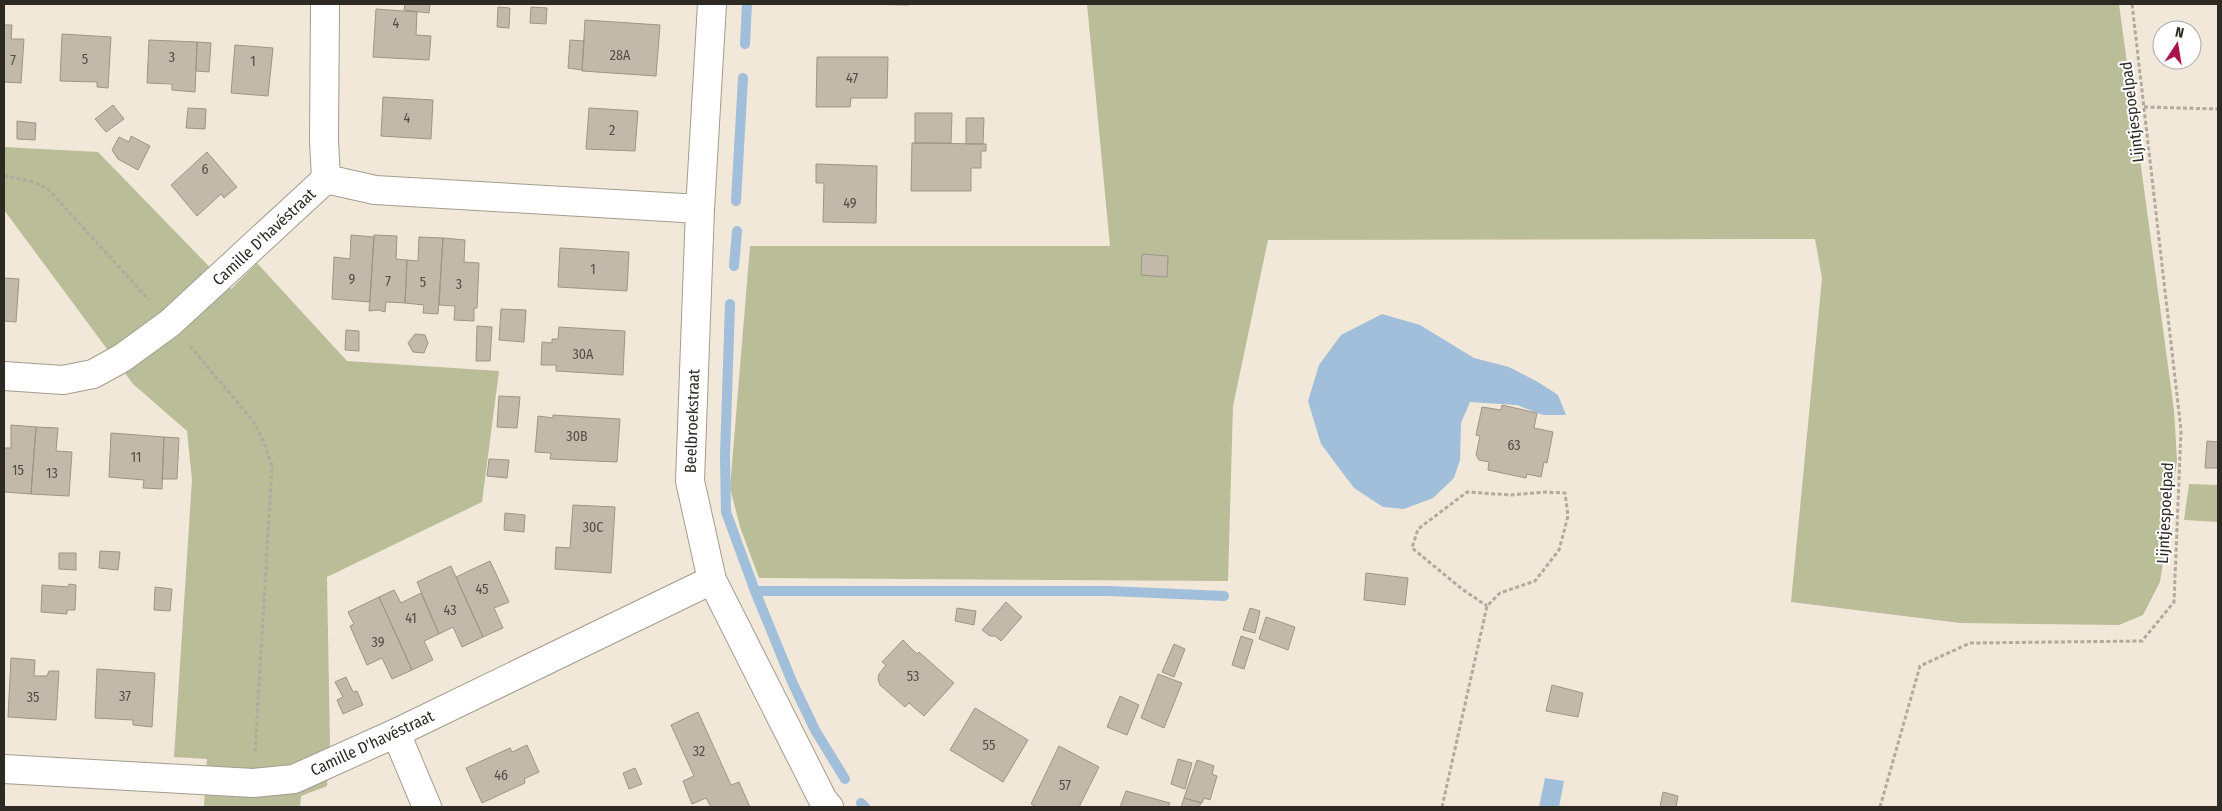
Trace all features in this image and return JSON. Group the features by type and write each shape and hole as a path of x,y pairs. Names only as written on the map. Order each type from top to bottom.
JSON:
{"street":[{"path":"325,4 324,141 326,180"},
{"name":"Beelbroekstraat","path":"712,4 700,209 690,481 712,580 822,800 829,807"},
{"name":"Camille D'havéstraat","path":"4,376 63,380 93,374 122,358 170,323 326,180 375,190 700,209"},
{"name":"Camille D'havéstraat","path":"4,770 253,783 294,779 396,733 712,580"},
{"path":"396,733 427,807"}],"path":[{"name":"Lijntjespoelpad","path":"1880,807 1920,666 1970,643 2142,641 2174,602 2181,430 2132,4"},
{"path":"2144,107 2218,109"},
{"path":"4,176 31,182 48,189 170,323 253,421 264,442 272,467 253,783"},
{"path":"1442,807 1488,606 1500,593 1535,581 1559,550 1568,516 1565,493 1545,492 1511,495 1467,492 1418,529 1412,548 1462,589 1488,606"}],"green space":[{"path":"1087,4 2119,4 2174,410 2177,460 2160,582 2143,615 2119,625 1960,623 1791,602 1822,278 1815,239 1268,240 1233,406 1228,581 759,578 740,527 730,488 750,246 1110,246"},
{"path":"4,147 98,152 231,289 257,263 347,361 499,371 482,502 327,577 330,744 327,786 301,796 300,807 204,807 207,759 174,757 192,480 187,431 133,384 4,210"},
{"path":"2189,484 2218,485 2218,522 2184,520"}],"water":[{"path":"1382,314 1420,325 1474,358 1509,367 1538,382 1558,395 1566,415 1543,415 1517,405 1470,402 1461,423 1460,460 1454,478 1433,498 1404,509 1383,507 1354,488 1321,444 1308,401 1319,365 1341,335"},
{"path":"1545,778 1564,781 1559,807 1539,807"}],"building":[{"path":"405,4 430,4 429,13 404,10"},
{"path":"854,4 909,4 909,5"},
{"path":"498,7 510,8 509,28 497,27"},
{"path":"531,7 547,8 546,24 530,23"},
{"path":"376,9 417,12 416,35 431,36 429,60 373,57"},
{"path":"585,20 660,25 656,76 582,71"},
{"path":"4,25 12,25 11,39 24,39 21,83 4,82"},
{"path":"62,34 111,37 108,88 97,87 97,82 60,81"},
{"path":"149,40 197,42 195,92 172,90 172,84 147,83"},
{"path":"570,40 584,41 582,70 568,68"},
{"path":"197,42 211,43 209,72 196,71"},
{"path":"235,45 273,48 268,96 231,93"},
{"path":"817,57 888,57 887,98 851,98 850,107 816,107"},
{"path":"383,97 433,100 431,139 381,136"},
{"path":"113,105 124,119 106,132 95,119"},
{"path":"188,108 206,109 205,129 186,128"},
{"path":"589,108 638,111 635,151 586,149"},
{"path":"915,113 952,113 951,143 915,143"},
{"path":"966,118 984,118 983,144 966,144"},
{"path":"17,121 36,123 35,140 17,139"},
{"path":"131,136 150,146 138,170 118,159 112,150 119,137 129,142"},
{"path":"912,143 986,144 986,151 981,151 981,168 971,168 971,191 911,191"},
{"path":"207,152 237,187 224,198 221,194 197,216 171,185"},
{"path":"816,164 877,166 876,223 823,222 824,183 816,183"},
{"path":"351,235 374,237 370,302 332,299 334,257 350,259"},
{"path":"374,235 397,236 396,259 407,260 405,303 386,302 385,312 378,310 369,311"},
{"path":"419,237 443,238 438,314 423,313 424,305 405,303 407,260 418,261"},
{"path":"443,238 465,240 464,262 479,263 477,308 474,308 474,321 454,320 455,306 439,305"},
{"path":"560,248 629,252 627,291 558,287"},
{"path":"1142,254 1168,256 1167,277 1141,275"},
{"path":"4,278 19,279 16,322 4,321"},
{"path":"501,309 526,310 524,342 499,340"},
{"path":"477,326 492,327 490,361 476,361"},
{"path":"559,327 625,331 623,375 556,371 556,365 541,365 542,342 552,343 552,339 558,339"},
{"path":"346,330 359,331 359,351 345,350"},
{"path":"415,334 425,335 428,343 424,353 413,352 408,343"},
{"path":"499,396 520,397 517,428 497,427"},
{"path":"1502,405 1537,413 1534,428 1553,432 1547,463 1544,462 1541,477 1527,474 1526,478 1488,470 1489,462 1479,460 1476,455 1480,436 1476,435 1482,407 1501,410"},
{"path":"553,415 620,419 617,462 550,459 551,453 535,452 538,416 553,418"},
{"path":"11,425 36,427 31,494 4,492 4,448 11,448"},
{"path":"36,427 58,428 56,451 72,452 69,496 31,494"},
{"path":"111,433 164,437 162,489 143,488 144,480 109,477"},
{"path":"164,437 179,438 177,479 162,479"},
{"path":"2207,441 2218,442 2218,468 2205,468"},
{"path":"489,459 509,460 507,478 487,476"},
{"path":"573,505 615,507 611,573 555,569 556,547 570,548"},
{"path":"505,513 525,515 524,532 504,530"},
{"path":"100,551 120,552 118,570 99,568"},
{"path":"59,553 76,553 76,570 59,569"},
{"path":"490,561 509,602 494,608 503,628 483,637 456,577"},
{"path":"451,566 483,637 462,647 453,627 439,634 417,582"},
{"path":"1366,573 1408,578 1405,605 1364,600"},
{"path":"69,584 76,585 75,610 67,610 67,614 41,612 42,585 68,587"},
{"path":"155,587 172,589 170,611 154,610"},
{"path":"394,590 401,603 421,593 439,634 424,641 433,660 412,670 379,597"},
{"path":"379,597 412,670 392,679 382,658 367,665 350,626 354,624 348,612"},
{"path":"1006,602 1022,617 1001,641 982,630"},
{"path":"957,608 976,611 974,625 955,621"},
{"path":"1250,608 1260,611 1255,633 1243,630"},
{"path":"1266,617 1295,627 1288,650 1259,639"},
{"path":"1241,636 1253,640 1244,669 1232,665"},
{"path":"903,640 917,654 919,652 954,683 924,716 909,703 905,707 880,685 878,679 879,674 886,665 882,662"},
{"path":"1174,644 1185,649 1174,677 1162,672"},
{"path":"11,658 35,660 34,676 47,676 49,671 59,671 56,720 8,717"},
{"path":"97,669 155,673 152,727 133,725 133,720 95,718"},
{"path":"1158,674 1182,683 1164,728 1141,718"},
{"path":"346,677 353,692 357,691 363,705 343,714 337,700 343,697 335,682"},
{"path":"1552,685 1583,693 1578,717 1546,711"},
{"path":"1120,696 1139,705 1127,735 1107,727"},
{"path":"975,708 1028,740 1003,782 950,750"},
{"path":"698,712 731,785 739,782 750,807 711,807 706,798 692,804 683,781 694,776 671,725"},
{"path":"527,745 539,772 524,779 525,783 482,803 466,768 510,748 512,752"},
{"path":"1059,746 1099,767 1079,807 1037,807 1031,804"},
{"path":"1178,759 1192,763 1185,789 1171,784"},
{"path":"1197,760 1214,766 1212,774 1217,776 1210,800 1204,798 1202,803 1184,798"},
{"path":"635,768 642,784 629,789 623,773"},
{"path":"1126,791 1170,803 1168,807 1120,807"},
{"path":"1663,792 1678,796 1676,807 1660,807"},
{"path":"1184,798 1201,803 1199,807 1181,807"}],"waterway":[{"path":"745,44 747,4"},
{"path":"736,201 743,78"},
{"path":"734,266 737,231"},
{"path":"730,304 725,456 726,512 755,591 1109,591 1224,596"},
{"path":"755,591 793,684 815,730 845,779"},
{"path":"861,803 865,807"}]}
